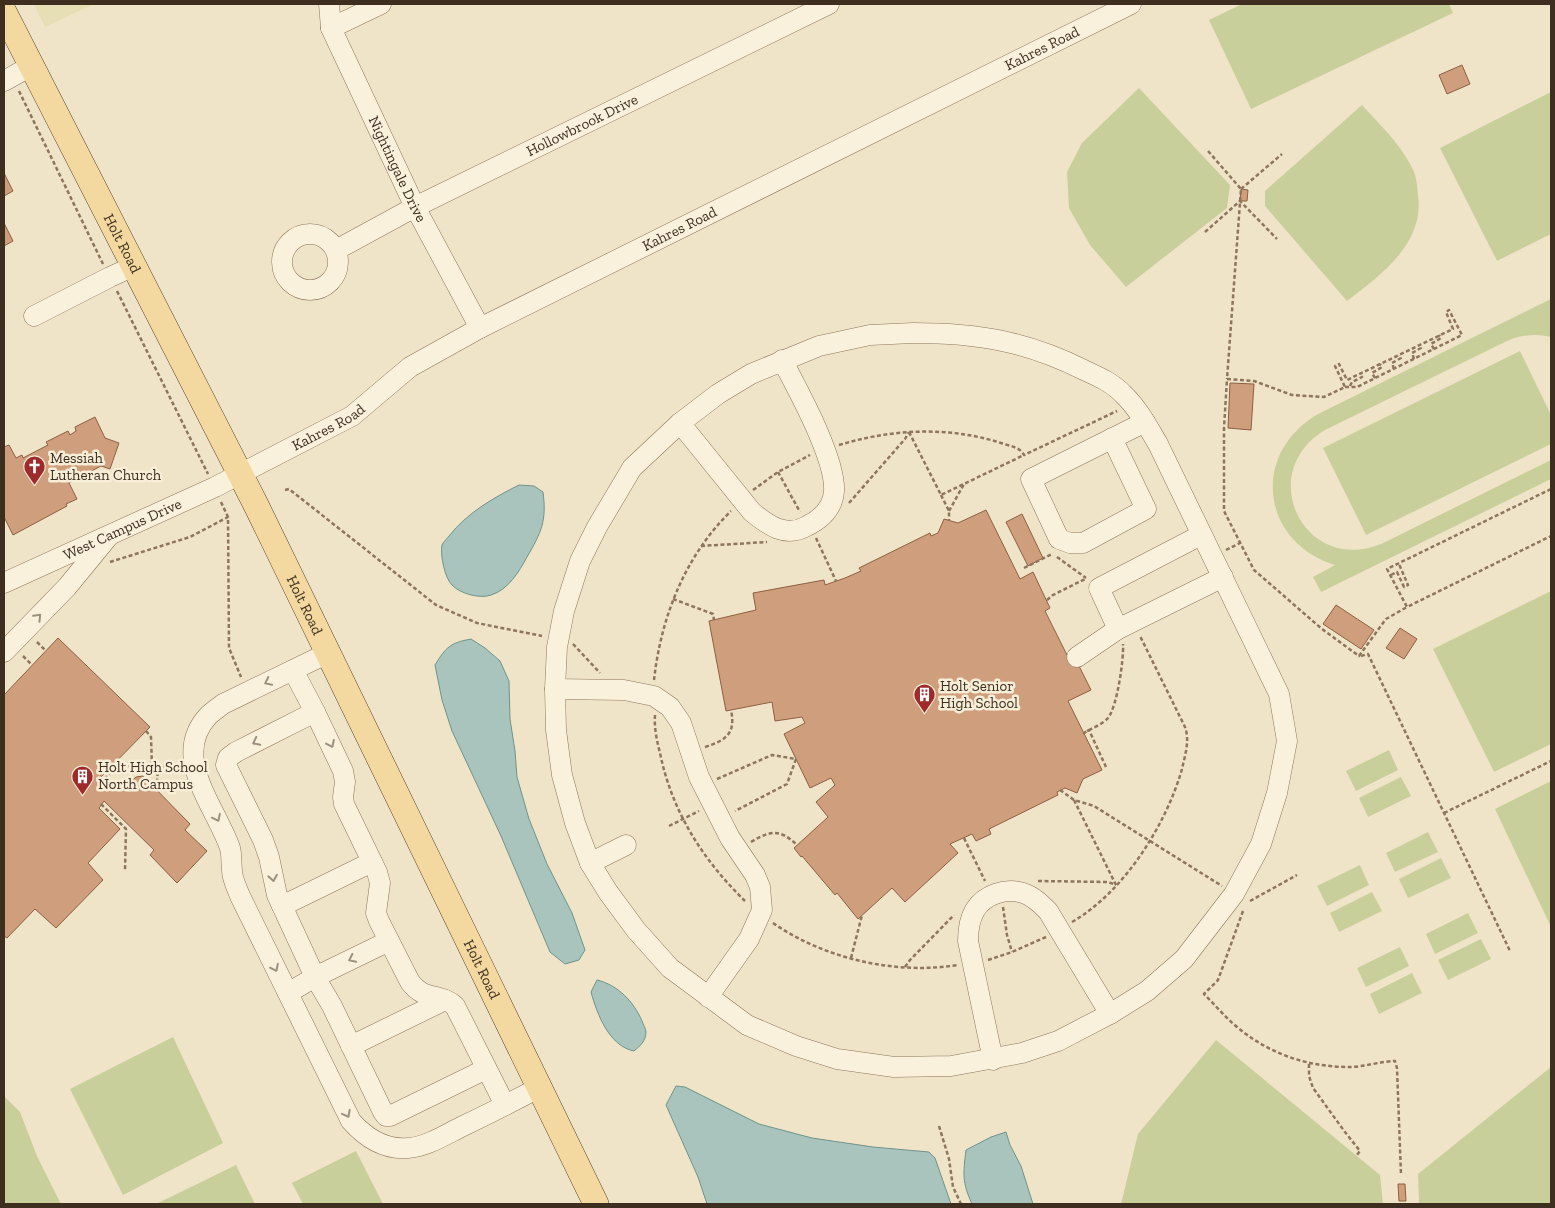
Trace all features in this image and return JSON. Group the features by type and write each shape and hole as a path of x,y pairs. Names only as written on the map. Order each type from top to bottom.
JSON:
{"main road":[{"name":"Holt Road","path":"4,12 240,474 596,1204"}],"street":[{"name":"Nightingale Drive","path":"329,4 331,28 415,207 480,328"},
{"path":"331,28 381,4"},
{"name":"Hollowbrook Drive","path":"336,250 415,207 829,4"},
{"name":"Kahres Road","path":"240,474 352,416 410,367 480,328 1131,4"},
{"path":"4,81 31,66"},
{"path":"34,316 134,266"},
{"path":"950,333 1007,341 1058,358 1099,377 1123,393 1131,404 1146,422 1158,444 1279,694 1287,741 1277,793 1261,844 1240,898 1184,958 1147,990 1110,1014 1058,1041 1022,1053 993,1060 951,1066 894,1067 837,1059 796,1046 746,1025 670,968 636,930 608,892 590,863 575,823 562,775 556,730 555,689 557,647 564,611 580,561 597,527 632,468 680,423 718,394 751,374 819,346 870,335 950,333"},
{"path":"680,423 752,512 767,524 784,531 802,529 819,520 830,507 834,493 833,475 800,393 782,360"},
{"path":"1112,438 1146,509 1083,543 1070,543 1059,540 1031,479 1112,438 1146,422"},
{"name":"West Campus Drive","path":"4,582 240,474"},
{"path":"12,653 104,543 109,534"},
{"path":"1125,630 1099,588 1202,535"},
{"path":"1077,657 1223,577"},
{"path":"328,653 223,704 208,716 199,730 193,747 194,764 199,782 223,829 231,850 232,872 240,896 351,1121 371,1139 384,1145 409,1148 434,1140 540,1087"},
{"path":"293,670 343,771 345,782 344,804 380,883 376,913 389,941 415,989 420,993 445,1000 455,1006 505,1105"},
{"path":"555,689 624,690 654,696 670,707 681,723 699,777 730,838 755,875 760,887 762,910 749,939 708,998"},
{"path":"315,712 236,752 228,758 226,765 270,857 275,887 282,906 316,977 386,1116 390,1116 486,1069"},
{"path":"590,863 626,845"},
{"path":"282,906 372,862"},
{"path":"993,1060 968,941 968,927 975,910 987,899 998,893 1008,891 1023,893 1038,900 1048,911 1110,1014"},
{"path":"288,993 389,941"},
{"path":"352,1046 445,1000"}],"path":[{"path":"1208,151 1241,189"},
{"path":"1282,154 1241,189 1224,428 1224,511 1254,570 1322,629 1359,656 1368,654 1510,951"},
{"path":"1205,232 1240,201"},
{"path":"1240,201 1277,239"},
{"path":"1227,379 1254,381 1292,395 1324,397 1345,387 1356,387 1462,335 1449,310 1446,312 1453,329 1347,380 1339,364 1335,366 1345,387"},
{"path":"1434,349 1431,344 1441,338 1439,335"},
{"path":"1414,359 1412,353 1421,348 1420,345"},
{"path":"1394,368 1392,363 1401,358 1400,354"},
{"path":"1375,378 1372,373 1382,367 1380,364"},
{"path":"1350,387 1352,382 1362,377 1360,374"},
{"path":"941,495 1131,404"},
{"path":"910,432 949,511 949,521"},
{"path":"845,506 910,432"},
{"path":"1024,455 1018,449 976,436 937,432 877,435 802,458 778,472 742,500 721,522 701,546 673,599 659,645 654,682 654,720 660,754 678,811 692,837 714,868 745,902 778,926 801,939 850,958 905,967 946,966 1012,952 1059,931 1067,927 1116,885 1150,841 1164,816 1172,796 1179,777 1188,738 1182,719 1125,630"},
{"path":"778,472 802,518"},
{"path":"949,511 964,484"},
{"path":"215,487 228,517 229,648 249,692"},
{"path":"1407,607 1388,569 1551,489"},
{"path":"109,562 190,536 228,517"},
{"path":"814,535 836,580"},
{"path":"1359,656 1386,619 1551,536"},
{"path":"701,546 770,542"},
{"path":"1024,568 1052,554 1086,578"},
{"path":"1390,575 1397,572 1404,587 1408,585 1399,564"},
{"path":"673,599 713,614 714,620"},
{"path":"1106,767 1089,730 1084,733 1108,718 1116,696 1124,656 1125,630"},
{"path":"34,640 46,651"},
{"path":"12,653 32,665"},
{"path":"703,747 721,741 728,735 732,726 731,710"},
{"path":"146,731 151,737 152,766"},
{"path":"716,780 772,755 796,759 787,784 732,812"},
{"path":"1444,813 1551,761"},
{"path":"100,784 116,766 183,766"},
{"path":"153,787 157,784 158,766"},
{"path":"1060,790 1074,800 1091,804 1240,898 1245,904 1218,980 1204,994 1236,1026 1263,1046 1286,1057 1309,1064 1351,1068 1395,1061 1397,1068 1401,1175"},
{"path":"1074,800 1116,885"},
{"path":"101,804 126,829 125,870"},
{"path":"750,843 762,836 780,833 790,838 797,845"},
{"path":"1240,898 1297,875"},
{"path":"1031,881 1108,882 1116,885"},
{"path":"905,967 959,910"},
{"path":"850,958 862,915"},
{"path":"1309,1064 1309,1076 1313,1088 1360,1151 1357,1155"},
{"path":"939,1126 949,1159 953,1187 961,1204"}],"shaded area":[{"path":"34,4 94,4 45,27"}],"green space":[{"path":"1242,4 1449,4 1453,13 1251,109 1209,20"},
{"path":"1139,88 1230,185 1227,208 1126,287 1090,245 1069,208 1067,172 1082,143"},
{"path":"1551,92 1551,234 1497,261 1440,148"},
{"path":"1362,105 1391,136 1409,162 1416,180 1418,212 1415,228 1408,243 1398,256 1386,269 1347,301 1265,206 1265,191"},
{"path":"1551,299 1551,337 1529,335 1507,341 1325,430 1304,449 1293,470 1291,493 1298,515 1311,533 1330,545 1354,550 1381,544 1551,460 1551,479 1321,592 1313,577 1335,565 1310,554 1292,537 1279,518 1273,496 1274,473 1282,451 1296,431 1318,414"},
{"path":"1520,351 1551,415 1551,444 1366,535 1323,448"},
{"path":"1551,591 1551,744 1494,772 1433,649"},
{"path":"1389,750 1398,770 1356,791 1346,771"},
{"path":"1401,777 1411,796 1368,817 1359,798"},
{"path":"1551,781 1551,927 1495,809"},
{"path":"1428,832 1438,852 1395,872 1386,853"},
{"path":"1441,858 1451,878 1408,898 1399,879"},
{"path":"1360,865 1369,885 1327,906 1317,886"},
{"path":"1372,892 1382,911 1339,932 1330,913"},
{"path":"1468,913 1478,933 1435,954 1426,934"},
{"path":"1481,939 1491,959 1448,980 1438,960"},
{"path":"1400,947 1409,966 1366,987 1357,968"},
{"path":"1412,973 1422,993 1379,1014 1370,994"},
{"path":"173,1037 223,1143 123,1195 70,1089"},
{"path":"1216,1040 1380,1175 1383,1204 1121,1204 1138,1134"},
{"path":"1551,1067 1551,1204 1419,1204 1418,1174"},
{"path":"4,1096 20,1112 37,1156 61,1204 4,1204"},
{"path":"356,1151 383,1204 303,1204 292,1183"},
{"path":"236,1165 255,1204 156,1204"}],"water":[{"path":"519,485 534,486 543,492 544,511 542,526 532,549 512,580 497,593 482,596 460,591 449,582 445,572 442,555 443,544 472,513"},
{"path":"471,639 500,661 509,681 510,719 517,777 529,819 547,864 572,913 585,950 579,960 565,964 550,952 501,836 452,731 442,700 435,665 442,654 453,644"},
{"path":"597,980 605,982 618,990 630,1001 639,1014 646,1029 646,1035 642,1043 634,1051 618,1043 605,1028 591,992"},
{"path":"676,1086 685,1087 759,1124 812,1138 873,1147 929,1152 935,1158 951,1204 707,1204 698,1177 666,1105"},
{"path":"1006,1132 1010,1145 1021,1166 1033,1204 972,1204 966,1190 964,1178 966,1150 991,1137"}],"building":[{"path":"1462,65 1470,84 1447,94 1439,75"},
{"path":"4,173 13,191 4,196"},
{"path":"1241,189 1248,190 1247,201 1240,201"},
{"path":"4,223 13,241 4,246"},
{"path":"1230,383 1254,384 1251,430 1228,428"},
{"name":"Messiah Lutheran Church","path":"95,417 105,438 119,443 110,469 101,466 69,483 77,499 13,535 4,517 4,447 9,445 16,458 22,455 23,458 48,445 46,442 68,431 70,435 76,431 75,427"},
{"name":"Holt Senior High School","path":"986,510 1020,579 1033,572 1050,608 1045,611 1068,657 1073,654 1091,690 1068,701 1102,770 1083,779 1077,793 1065,788 1057,792 1058,795 989,829 991,834 976,841 972,834 950,844 958,853 905,902 892,888 858,919 837,893 835,895 794,848 828,817 816,802 835,785 831,778 810,788 784,734 805,723 802,717 775,721 772,702 726,711 709,621 756,610 753,593 824,580 825,585 845,578 861,571 859,568 930,533 931,536 938,533 944,519 958,523"},
{"path":"1022,514 1043,558 1028,566 1006,522"},
{"path":"1336,605 1374,630 1361,649 1323,624"},
{"path":"1400,628 1417,639 1404,659 1386,648"},
{"name":"Holt High School North Campus","path":"58,638 150,727 97,781 103,788 107,783 111,788 115,783 119,788 123,784 125,787 136,777 143,776 190,824 185,830 207,851 177,883 150,855 154,850 104,801 99,808 120,829 88,863 103,880 56,928 35,909 7,938 4,936 4,695"},
{"path":"1398,1184 1405,1184 1406,1201 1399,1201"}],"place":[{"name":"Messiah Lutheran Church","path":"34,486"},
{"name":"Holt Senior High School","path":"924,714"},
{"name":"Holt High School North Campus","path":"82,795"}]}
